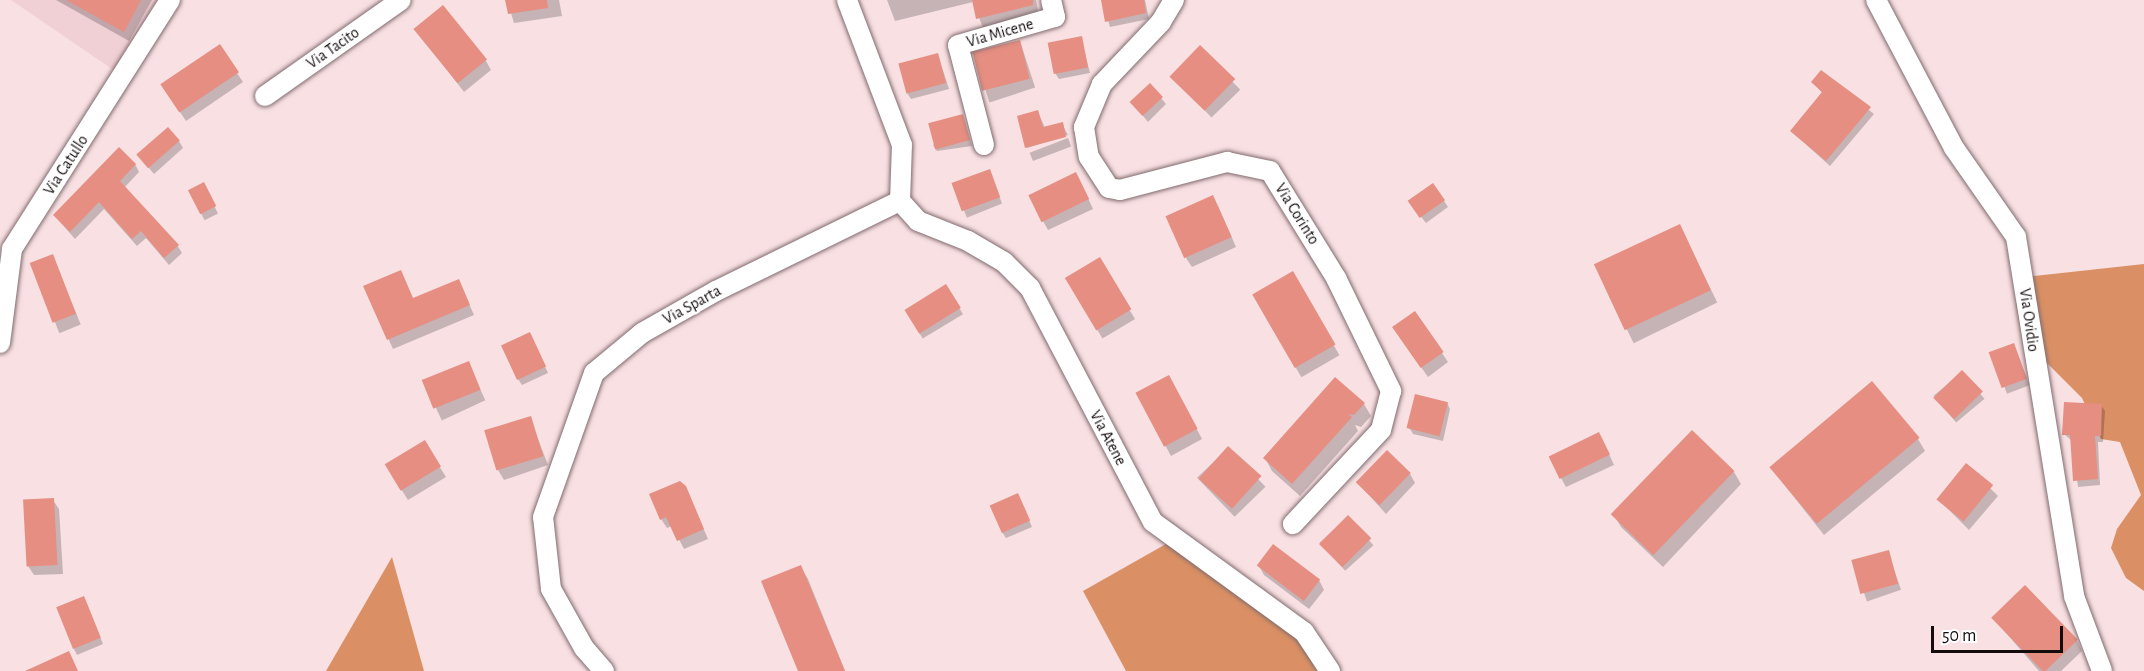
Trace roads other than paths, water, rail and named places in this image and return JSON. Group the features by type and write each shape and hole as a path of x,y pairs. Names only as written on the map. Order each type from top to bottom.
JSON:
{"street":[{"name":"Via Catullo","path":"0,343 12,249 170,0"},
{"name":"Via Tacito","path":"265,96 401,0"},
{"path":"847,0 902,145 900,201"},
{"name":"Via Micene","path":"984,145 958,45 1054,17 1051,0"},
{"name":"Via Corinto","path":"1174,0 1161,22 1102,84 1084,127 1089,158 1109,188 1120,190 1227,162 1270,171 1336,278 1391,391 1381,430 1293,524"},
{"name":"Via Ovidio","path":"1876,0 1954,148 2016,237 2074,596 2102,671"},
{"name":"Via Sparta","path":"604,671 584,648 551,589 543,518 558,466 594,373 642,333 716,291 900,201"},
{"name":"Via Atene","path":"900,201 918,222 968,241 1004,262 1030,288 1153,522 1305,632 1330,671"}]}
